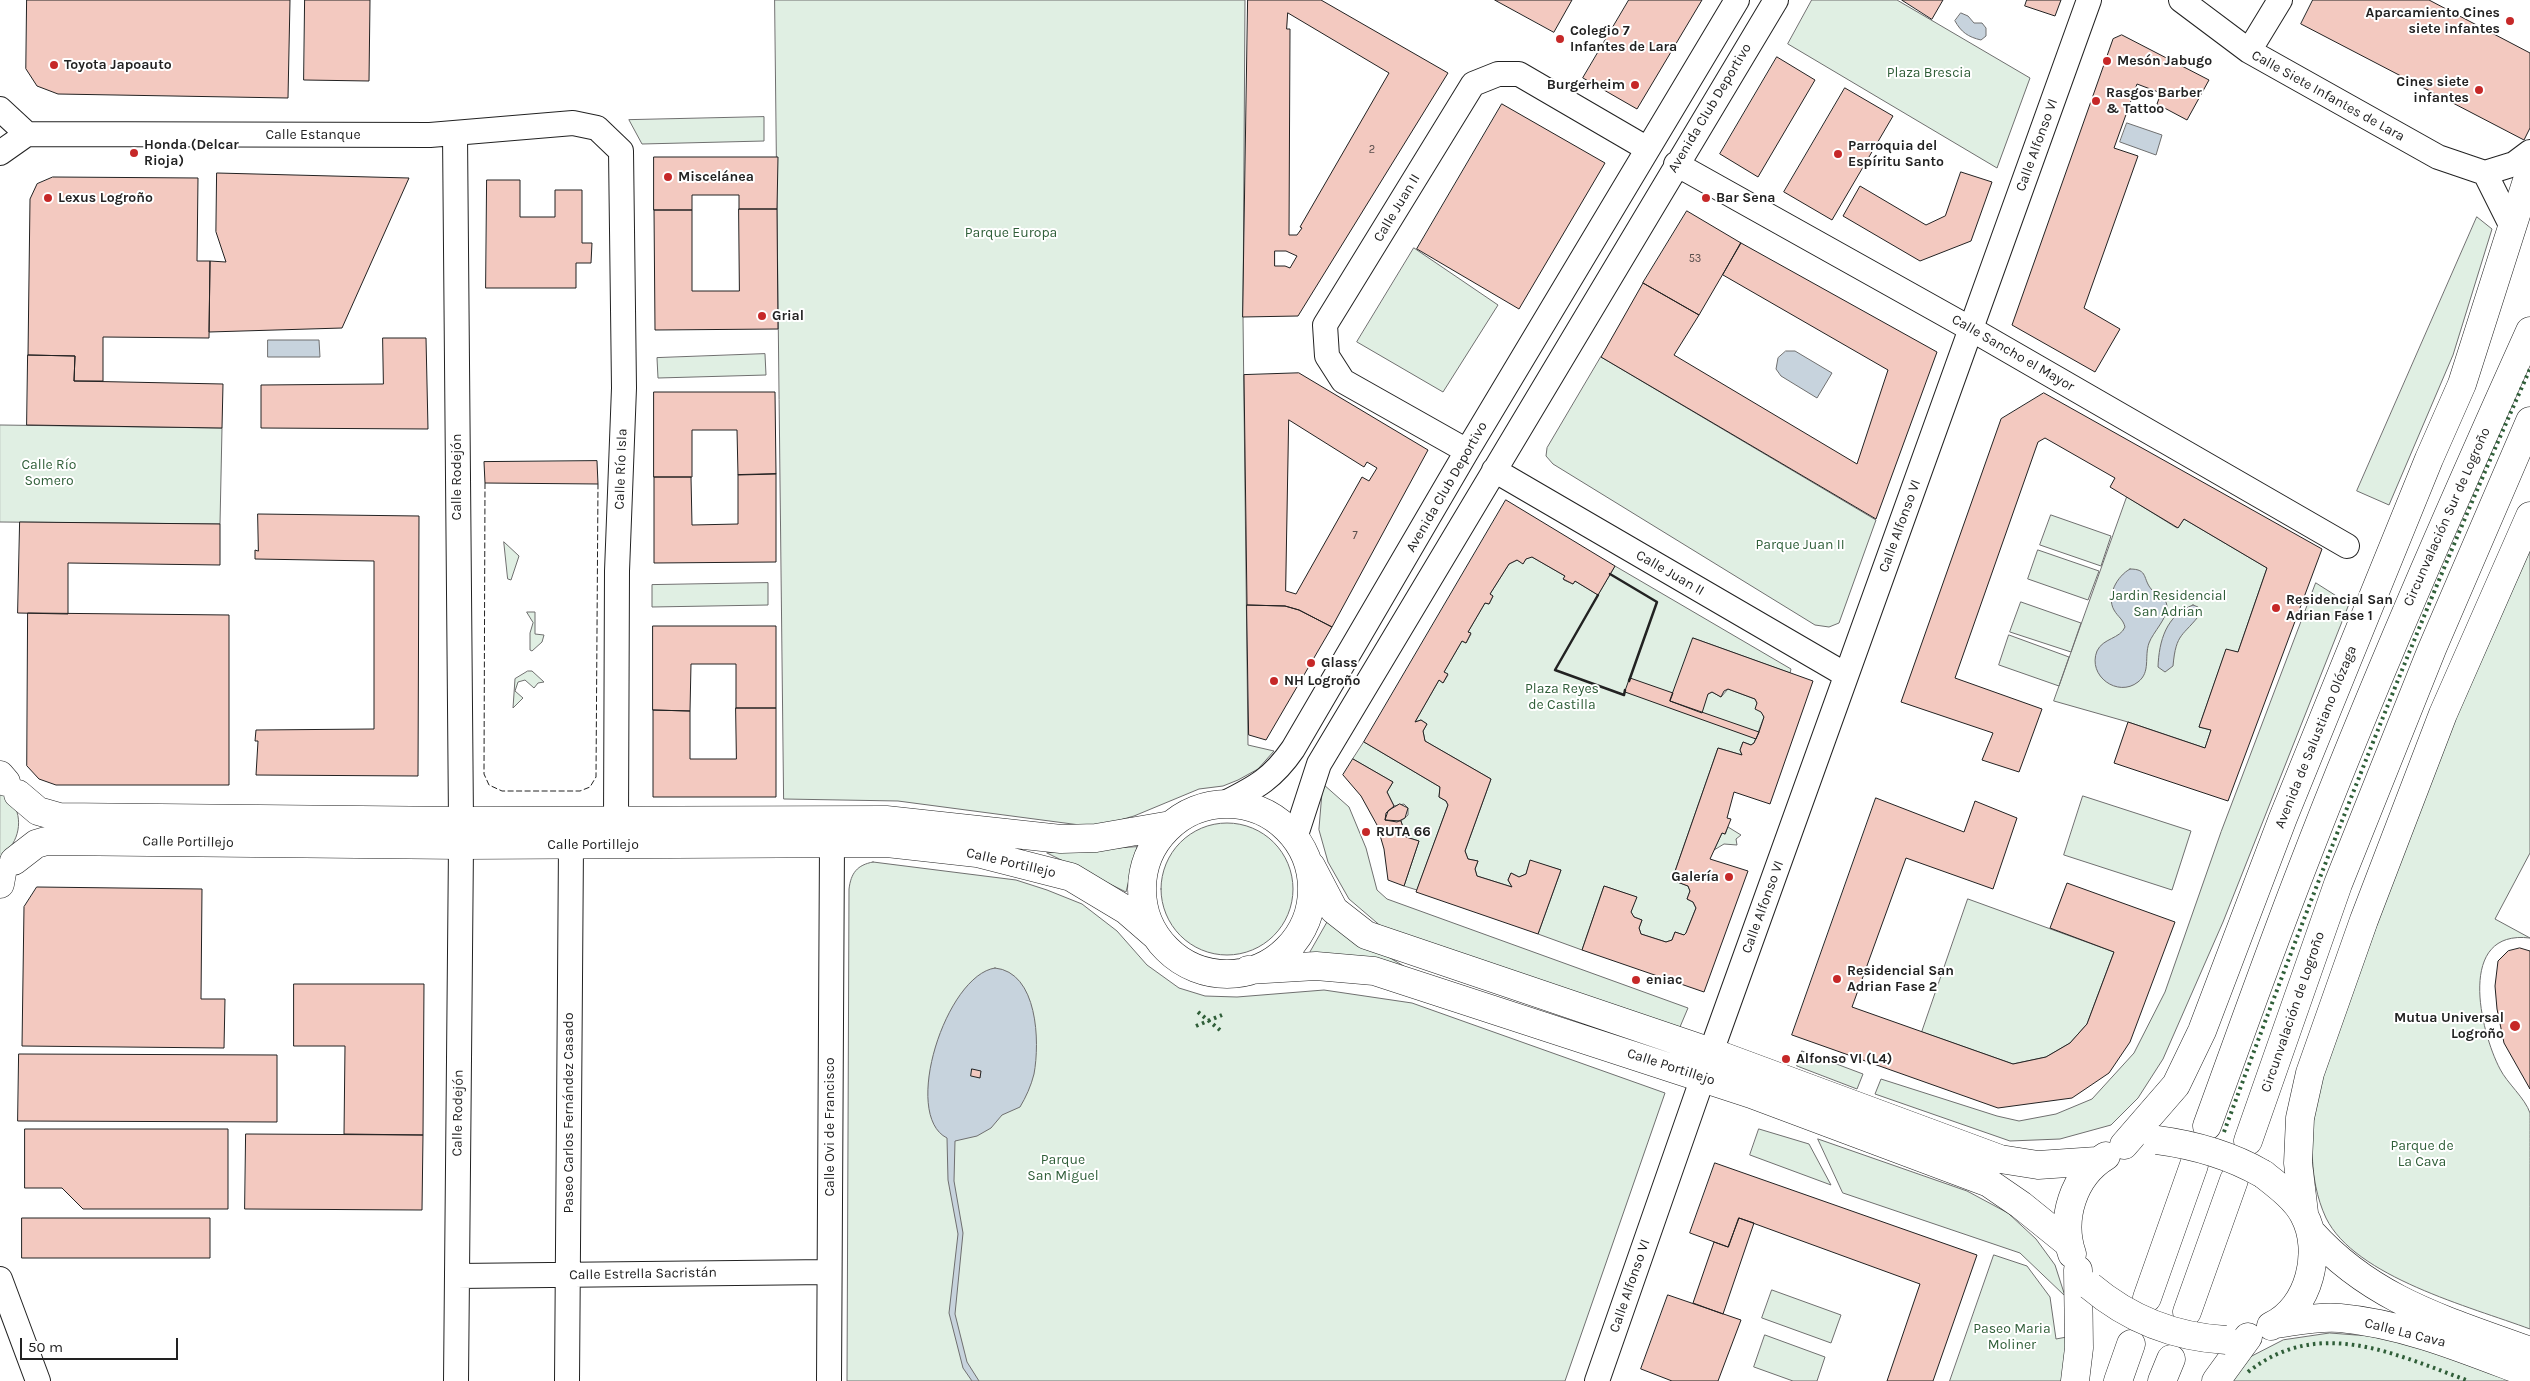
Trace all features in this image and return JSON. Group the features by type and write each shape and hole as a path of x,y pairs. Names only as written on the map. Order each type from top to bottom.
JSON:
{"main road":[{"name":"Avenida de Salustiano Olózaga","path":"2124,1145 2176,1085 2202,1031 2283,818 2414,496 2462,384 2489,304 2511,225 2530,171"},
{"name":"Circunvalación Sur de Logroño","path":"2207,1126 2300,872 2394,641 2530,331"},
{"name":"Circunvalación de Logroño","path":"2248,1141 2338,884 2432,649 2530,421"},
{"path":"2124,1145 2097,1162 2082,1178 2072,1198 2068,1220 2068,1243 2084,1278 2113,1305 2139,1319 2191,1335 2237,1338 2276,1324 2295,1306 2308,1283 2313,1258 2298,1163 2300,1118 2310,1073 2364,920 2443,714 2530,516"},
{"name":"Calle Portillejo","path":"6,782 38,811 59,817 461,833 572,845 886,843 977,853 1071,877 1126,910 1156,936"},
{"path":"4,873 25,843 29,826 26,809 6,782"},
{"path":"1225,803 1267,814 1279,822 1295,838 1310,866 1312,895 1303,927 1278,957 1248,970 1222,974 1201,970 1186,964 1164,947 1156,936 1147,915 1142,880 1152,848 1171,825 1207,804 1225,803"},
{"name":"Calle Portillejo","path":"4,873 36,844 46,841 461,833 616,820 886,820 1061,838 1096,838 1171,825"},
{"name":"Calle Portillejo","path":"1310,866 1334,910 1366,936 1711,1052 2000,1159 2038,1165 2097,1162"},
{"name":"Calle Portillejo","path":"1248,970 1316,966 1374,971 1703,1077 1989,1183 2022,1205 2068,1243"},
{"name":"Calle La Cava","path":"2124,1145 2157,1140 2187,1144 2232,1158 2263,1174 2356,1274 2386,1294 2420,1310 2530,1351"},
{"path":"2147,1298 2194,1165"},
{"path":"2187,1312 2234,1180"},
{"path":"2075,1381 2084,1278"},
{"name":"Calle La Cava","path":"2276,1324 2339,1318 2375,1323 2413,1332 2530,1374"},
{"path":"2216,1381 2237,1338"},
{"path":"2118,1381 2131,1344"}],"street":[{"name":"Avenida Club Deportivo","path":"1225,803 1252,790 1275,774 1293,749 1646,148 1737,0"},
{"name":"Avenida Club Deportivo","path":"1295,838 1319,764 1676,164 1776,0"},
{"name":"Calle Alfonso VI","path":"1711,1052 2089,0"},
{"name":"Calle Siete Infantes de Lara","path":"2181,0 2249,52 2438,157 2485,173"},
{"path":"2249,52 2280,0"},
{"name":"Calle Juan II","path":"1467,451 1343,382 1327,356 1326,326 1473,84 1498,74 1519,74 1646,148"},
{"path":"0,109 27,134 0,153"},
{"name":"Calle Estanque","path":"27,134 455,134 573,123 597,128"},
{"name":"Calle Río Isla","path":"597,128 621,152 624,388 617,571 616,820"},
{"name":"Calle Rodejón","path":"455,134 461,833 456,1381"},
{"name":"Avenida Club Deportivo","path":"1645,217 1646,148"},
{"path":"2511,225 2485,173 2514,164 2530,152"},
{"name":"Calle Sancho el Mayor","path":"1676,164 1971,329 2347,546"},
{"name":"Calle Juan II","path":"1494,470 1846,675"},
{"name":"Calle Ovi de Francisco","path":"829,1381 832,843"},
{"name":"Paseo Carlos Fernández Casado","path":"567,1381 572,845"},
{"name":"Calle Alfonso VI","path":"1597,1381 1703,1077"},
{"name":"Calle Estrella Sacristán","path":"457,1276 829,1272"},
{"path":"0,1279 38,1381"}],"green space":[{"name":"Parque Europa","path":"775,0 1245,0 1243,317 1248,745 1274,751 1258,769 1223,786 1199,789 1134,816 1095,827 898,801 784,799"},
{"name":"Plaza Brescia","path":"1812,0 1897,0 2030,78 1997,168 1788,44"},
{"path":"764,117 764,141 642,144 629,120"},
{"path":"2477,217 2492,229 2453,355 2389,505 2357,491"},
{"path":"1414,248 1498,305 1443,392 1357,342"},
{"path":"765,354 766,375 658,378 657,358"},
{"name":"Parque Juan II","path":"1601,357 1876,520 1839,623 1829,627 1815,625 1553,464 1546,456 1547,448"},
{"name":"Calle Río Somero","path":"0,425 222,428 220,524 0,522"},
{"name":"Jardin Residencial San Adrian","path":"2127,497 2177,528 2184,519 2267,568 2238,652 2226,650 2199,727 2211,730 2205,748 2128,722 2054,701"},
{"path":"2051,515 2111,536 2101,566 2040,545"},
{"name":"Parque de La Cava","path":"2530,539 2530,853 2495,919 2530,938 2507,939 2491,949 2483,965 2480,986 2481,1008 2493,1052 2503,1074 2528,1107 2530,1113 2530,1329 2447,1300 2417,1287 2388,1273 2362,1257 2341,1239 2326,1218 2320,1202 2313,1170 2312,1137 2318,1087 2433,770"},
{"path":"504,542 519,556 511,580 508,579"},
{"path":"2038,550 2099,571 2088,600 2028,579"},
{"name":"Plaza Reyes de Castilla","path":"1532,557 1565,576 1564,580 1573,584 1575,581 1598,595 1615,566 1791,669 1790,673 1693,638 1708,694 1712,692 1721,697 1728,689 1755,699 1764,717 1754,743 1751,745 1743,742 1740,750 1742,755 1718,748 1672,880 1688,886 1690,891 1687,899 1693,902 1696,908 1686,933 1684,935 1675,932 1672,940 1666,942 1641,934 1639,928 1642,920 1634,917 1631,912 1636,897 1604,886 1582,950 1538,934 1561,870 1530,861 1526,874 1519,877 1511,873 1508,880 1512,887 1477,876 1475,869 1478,861 1468,859 1465,851 1491,779 1425,741 1423,731 1427,724 1421,720 1415,722 1439,680 1443,683 1448,675 1444,672 1462,641 1466,643 1471,634 1468,632 1485,603 1489,604 1493,596 1490,594 1509,564 1517,560 1523,563 1526,559"},
{"path":"768,583 768,605 652,607 652,585"},
{"path":"2316,583 2349,604 2223,922 2163,1059 2138,1098 2111,1125 2060,1139 2010,1141 1875,1094 1881,1079 1997,1116 2019,1121 2056,1114 2092,1099 2134,1053 2165,992 2221,832"},
{"path":"2021,602 2081,623 2071,652 2010,632"},
{"path":"527,612 535,612 535,634 544,635 542,642 532,651 530,650 530,633 533,623"},
{"path":"2009,635 2069,657 2059,686 1999,665"},
{"path":"528,671 532,671 544,682 538,683 534,688 525,680 518,682 515,691 523,698 513,708 515,679"},
{"path":"1364,742 1440,787 1439,797 1446,801 1448,805 1417,890 1404,886 1419,841 1406,837 1401,821 1408,815 1408,808 1404,804 1394,806 1387,792 1393,782 1353,759"},
{"path":"1323,784 1349,807 1366,848 1377,890 1387,899 1688,1008 1677,1034 1383,928 1349,899 1328,862 1319,830"},
{"path":"0,790 14,805 17,812 18,826 15,840 11,847 0,857"},
{"path":"2083,796 2191,831 2172,890 2064,855"},
{"path":"1227,823 1240,824 1252,828 1274,842 1288,864 1292,876 1292,902 1288,914 1274,936 1252,950 1240,954 1227,955 1214,954 1202,950 1180,936 1166,914 1162,902 1161,889 1162,876 1166,864 1180,842 1202,828 1214,824"},
{"path":"1728,827 1741,835 1736,839 1737,845 1724,844 1714,850 1722,833 1725,834"},
{"path":"1137,847 1126,892 1047,853"},
{"name":"Parque San Miguel","path":"873,862 1016,880 1082,904 1117,931 1147,965 1179,988 1205,996 1237,997 1324,990 1412,1003 1665,1093 1565,1381 847,1381 849,889 853,874 863,865"},
{"path":"1968,899 2114,952 2087,1024 2070,1043 2046,1057 2013,1064 1922,1032"},
{"path":"1328,921 1407,968 1308,956"},
{"path":"1802,1051 1863,1074 1857,1089 1797,1066"},
{"path":"1759,1129 1809,1144 1831,1185 1750,1155"},
{"path":"1818,1139 1967,1191 2008,1213 2036,1239 2055,1265 2065,1296 2020,1253 1843,1193"},
{"name":"Paseo Maria Moliner","path":"1994,1255 2027,1266 2050,1297 2056,1339 2072,1336 2066,1381 1950,1381"},
{"path":"1772,1290 1841,1315 1831,1343 1762,1318"},
{"path":"2330,1333 2369,1336 2408,1343 2518,1381 2228,1381 2244,1360 2283,1340"},
{"path":"1765,1335 1825,1357 1817,1381 1793,1381 1754,1367"}],"shaded area":[{"path":"1961,13 1968,16 1974,23 1982,23 1986,28 1986,36 1981,40 1969,36 1962,31 1955,21"},
{"path":"2127,123 2162,135 2156,155 2120,142"},
{"path":"268,340 319,340 320,357 268,357"},
{"path":"1786,351 1795,351 1832,373 1817,398 1781,376 1776,369 1778,358"},
{"path":"2130,569 2136,569 2143,573 2152,590 2166,603 2167,611 2149,643 2146,669 2142,678 2130,686 2122,687 2106,682 2100,676 2096,669 2095,660 2097,651 2103,643 2119,634 2125,627 2114,610 2111,599 2117,581"},
{"path":"2193,605 2198,607 2201,613 2181,636 2176,647 2173,666 2165,672 2158,667 2162,639 2170,622 2176,615"},
{"path":"995,968 1009,972 1020,982 1028,995 1036,1027 1036,1060 1031,1083 1020,1107 1002,1115 991,1128 977,1136 955,1141 954,1181 963,1233 955,1314 967,1362 979,1381 972,1381 963,1368 949,1313 958,1234 948,1180 947,1138 934,1124 928,1103 929,1076 935,1047 946,1019 960,994 977,976"}],"building":[{"path":"27,0 290,0 288,98 58,94 37,86 26,69"},
{"path":"305,0 370,0 369,81 304,80"},
{"path":"1248,0 1321,0 1448,73 1298,316 1243,317","holes":["1288,13 1389,73 1297,235 1289,235 1290,29 1287,29","1275,251 1286,251 1297,256 1290,268 1275,266"]},
{"name":"Colegio 7 Infantes de Lara","path":"1495,0 1572,0 1554,32"},
{"path":"1629,0 1702,0 1637,109 1583,78"},
{"path":"1902,0 1943,0 1932,19"},
{"path":"2027,0 2061,0 2055,16 2025,6"},
{"name":"Cines siete infantes","path":"2313,0 2429,0 2530,53 2530,128 2524,140 2301,24"},
{"path":"2122,35 2209,80 2187,120 2157,104 2161,93 2137,84 2114,148 2138,156 2084,308 2120,329 2095,372 2012,325 2113,39"},
{"path":"1777,57 1815,80 1758,177 1720,154"},
{"name":"Parroquia del Espíritu Santo","path":"1845,88 1893,116 1832,220 1784,192"},
{"path":"1502,104 1605,163 1519,309 1417,249"},
{"path":"654,157 778,157 777,209 739,209 739,195 692,195 692,210 654,210"},
{"path":"1961,172 1992,182 1971,241 1920,261 1843,216 1860,186 1926,225 1945,216"},
{"path":"217,173 409,178 342,328 209,332 210,261 226,262 216,232"},
{"path":"53,177 198,178 197,261 210,261 209,338 103,337 103,381 74,381 75,356 28,355 30,199 37,184"},
{"path":"487,180 520,180 520,217 555,217 555,190 582,190 582,243 592,243 591,263 576,263 576,288 486,288"},
{"path":"739,209 777,209 778,329 655,330 654,210 692,210 692,291 739,291"},
{"path":"1687,211 1741,243 1699,315 1643,283"},
{"path":"1741,243 1937,352 1876,519 1601,357 1643,283 1699,315 1674,355 1857,464 1888,370 1723,275"},
{"path":"383,338 426,338 428,429 261,428 261,385 383,384"},
{"path":"28,355 75,356 74,381 223,384 222,428 27,425"},
{"path":"1299,373 1428,450 1332,627 1299,610 1285,606 1247,605 1244,375","holes":["1289,420 1364,467 1367,462 1377,468 1369,481 1362,477 1296,594 1286,591"]},
{"path":"654,392 775,392 776,474 738,475 737,430 692,430 692,477 654,477"},
{"name":"Residencial San Adrian Fase 1","path":"2044,393 2322,549 2228,801 2114,763 2128,722 2205,748 2211,730 2199,727 2226,649 2238,652 2267,568 2184,519 2178,528 2110,487 2115,478 2045,438 2038,442 1955,678 2042,709 2019,772 1982,760 1993,733 1901,702 2001,419"},
{"path":"597,461 598,484 485,483 484,462"},
{"path":"776,474 776,562 654,563 654,477 691,477 692,525 738,524 738,475"},
{"path":"1506,500 1615,566 1598,595 1575,581 1573,584 1563,579 1565,576 1532,557 1526,559 1523,564 1517,560 1509,564 1490,594 1493,596 1489,604 1485,603 1468,632 1471,633 1466,643 1462,641 1444,672 1448,674 1443,683 1439,680 1415,722 1421,720 1427,724 1423,731 1425,741 1491,779 1465,851 1468,859 1478,861 1475,869 1477,876 1512,887 1508,880 1511,873 1519,877 1526,874 1530,860 1561,870 1538,934 1416,892 1448,805 1446,801 1439,797 1440,787 1364,742"},
{"path":"258,514 419,516 418,776 256,775 258,741 255,741 256,730 374,729 374,561 255,559 255,550 258,551"},
{"path":"20,522 220,524 220,565 68,563 68,614 18,613"},
{"name":"NH Logroño","path":"1247,605 1285,606 1299,610 1332,627 1266,740 1249,735"},
{"path":"28,613 229,615 229,785 56,785 39,779 27,766"},
{"path":"653,626 776,626 776,708 736,708 736,664 691,664 690,711 653,710"},
{"path":"1693,638 1813,681 1770,804 1734,792 1727,818 1731,819 1725,834 1722,833 1710,859 1748,871 1704,992 1582,950 1604,886 1637,897 1631,912 1634,917 1642,920 1639,928 1641,934 1666,942 1672,940 1675,932 1684,935 1686,933 1696,908 1693,902 1687,899 1690,891 1688,886 1672,880 1718,748 1742,755 1740,750 1743,742 1751,745 1754,743 1759,732 1764,717 1761,712 1755,709 1757,703 1755,699 1728,689 1724,691 1721,697 1712,692 1708,694 1702,713 1670,701"},
{"path":"1630,678 1673,693 1670,701 1759,732 1756,739 1625,692"},
{"path":"736,708 776,708 776,797 653,797 653,710 690,711 690,759 736,759"},
{"path":"1353,759 1393,782 1387,792 1394,806 1386,813 1385,820 1401,821 1406,837 1419,841 1404,886 1388,880 1384,849 1377,825 1361,796 1343,775"},
{"name":"Residencial San Adrian Fase 2","path":"1876,798 1964,832 1975,801 2017,818 1993,889 1906,858 1852,1007 2013,1064 2046,1057 2070,1043 2087,1024 2114,952 2050,928 2067,883 2175,922 2130,1042 2109,1073 2072,1098 1998,1108 1792,1035"},
{"path":"1400,804 1408,808 1405,818 1397,822 1385,820 1388,811"},
{"path":"37,887 202,889 201,999 225,999 224,1048 22,1046 24,907"},
{"name":"Mutua Universal Logroño","path":"2520,948 2530,951 2530,1089 2504,1043 2497,1009 2495,986 2498,961 2508,951"},
{"path":"294,984 424,984 423,1135 344,1134 345,1046 294,1046"},
{"path":"19,1054 277,1055 277,1122 18,1121"},
{"path":"972,1069 981,1071 980,1078 971,1076"},
{"path":"25,1129 228,1129 228,1209 83,1209 62,1188 25,1188"},
{"path":"246,1134 423,1135 422,1210 245,1209"},
{"path":"1715,1163 1977,1255 1933,1381 1887,1381 1920,1284 1739,1218 1728,1247 1690,1233"},
{"path":"22,1218 210,1218 210,1258 22,1258"},
{"path":"1739,1218 1754,1223 1723,1314 1693,1303 1714,1242 1728,1247"},
{"path":"1668,1295 1741,1320 1718,1381 1672,1381 1641,1369"}],"hedge":[{"path":"2224,1132 2296,940 2409,653 2530,369"},
{"path":"1198,1012 1220,1030"},
{"path":"1196,1026 1222,1015"},
{"path":"2248,1372 2275,1355 2302,1346 2329,1343 2357,1345 2385,1352 2413,1360 2469,1381"}],"fence":[{"path":"485,483 484,774 489,785 502,791 580,791 590,787 596,777 598,484"}],"wall":[{"path":"1610,574 1657,602 1629,681"},
{"path":"1598,595 1555,670 1624,695 1625,690"}],"place":[{"name":"Aparcamiento Cines siete infantes","path":"2510,21"},
{"name":"Colegio 7 Infantes de Lara","path":"1560,39"},
{"name":"Mesón Jabugo","path":"2107,61"},
{"name":"Toyota Japoauto","path":"54,65"},
{"name":"Burgerheim","path":"1635,85"},
{"name":"Cines siete infantes","path":"2479,90"},
{"name":"Rasgos Barber & Tattoo","path":"2096,101"},
{"name":"Honda (Delcar Rioja)","path":"134,153"},
{"name":"Parroquia del Espíritu Santo","path":"1838,154"},
{"name":"Miscelánea","path":"668,177"},
{"name":"Lexus Logroño","path":"48,198"},
{"name":"Bar Sena","path":"1706,198"},
{"name":"Grial","path":"762,316"},
{"name":"Residencial San Adrian Fase 1","path":"2276,608"},
{"name":"Glass","path":"1311,663"},
{"name":"NH Logroño","path":"1274,681"},
{"name":"RUTA 66","path":"1366,832"},
{"name":"Galería","path":"1729,877"},
{"name":"Residencial San Adrian Fase 2","path":"1837,979"},
{"name":"eniac","path":"1636,980"},
{"name":"Mutua Universal Logroño","path":"2515,1026"},
{"name":"Alfonso VI (L4)","path":"1786,1059"}]}
